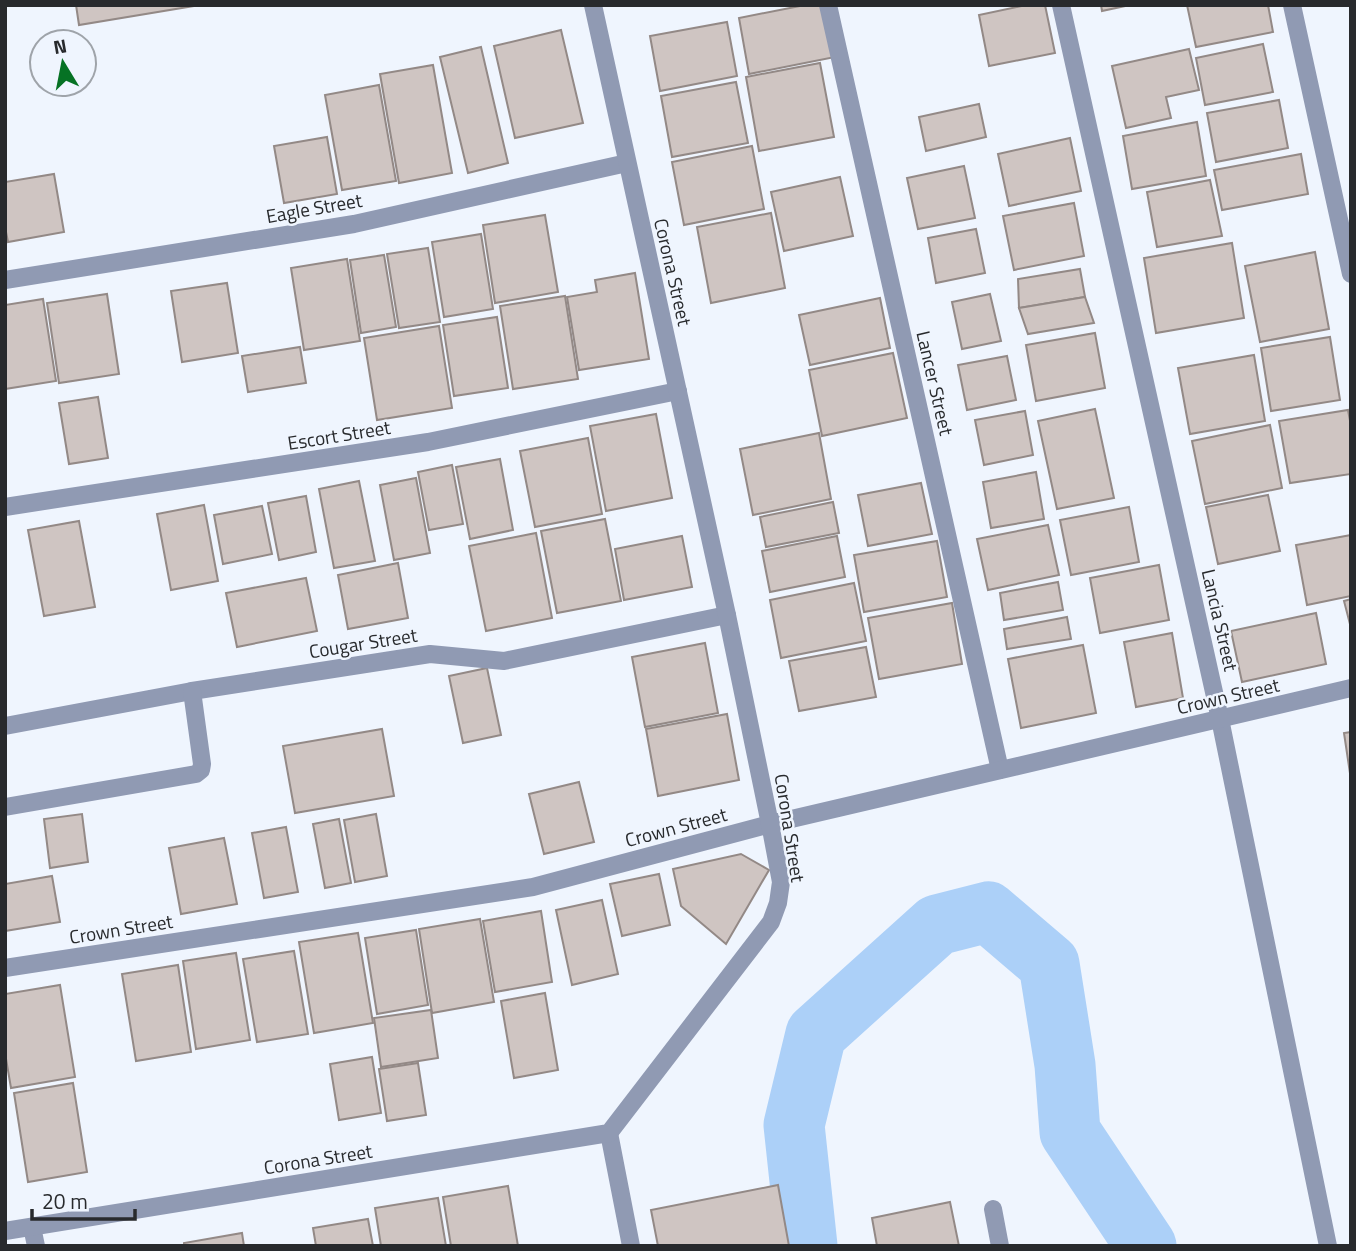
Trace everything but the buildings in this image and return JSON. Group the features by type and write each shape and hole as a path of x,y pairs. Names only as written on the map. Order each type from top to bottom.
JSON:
{"street":[{"name":"Corona Street","path":"5,1231 609,1133 771,922 778,903 781,882 770,824 727,615 593,5"},
{"name":"Lancer Street","path":"828,5 1000,770"},
{"name":"Lancia Street","path":"1061,5 1220,719 1328,1246"},
{"path":"1292,5 1351,274"},
{"name":"Eagle Street","path":"5,279 354,224 627,163"},
{"name":"Escort Street","path":"5,507 428,442 678,391"},
{"name":"Cougar Street","path":"5,726 192,691 430,654 504,661 727,615"},
{"name":"Crown Street","path":"5,968 533,887 770,824 1351,688"},
{"path":"5,807 196,774 201,770 202,764 192,691"},
{"path":"609,1133 631,1246"},
{"path":"993,1209 1000,1246"},
{"path":"32,1227 36,1246"}],"waterway":[{"path":"807,1246 794,1125 816,1034 937,925 988,912 1049,964 1065,1065 1070,1132 1146,1246"}]}
